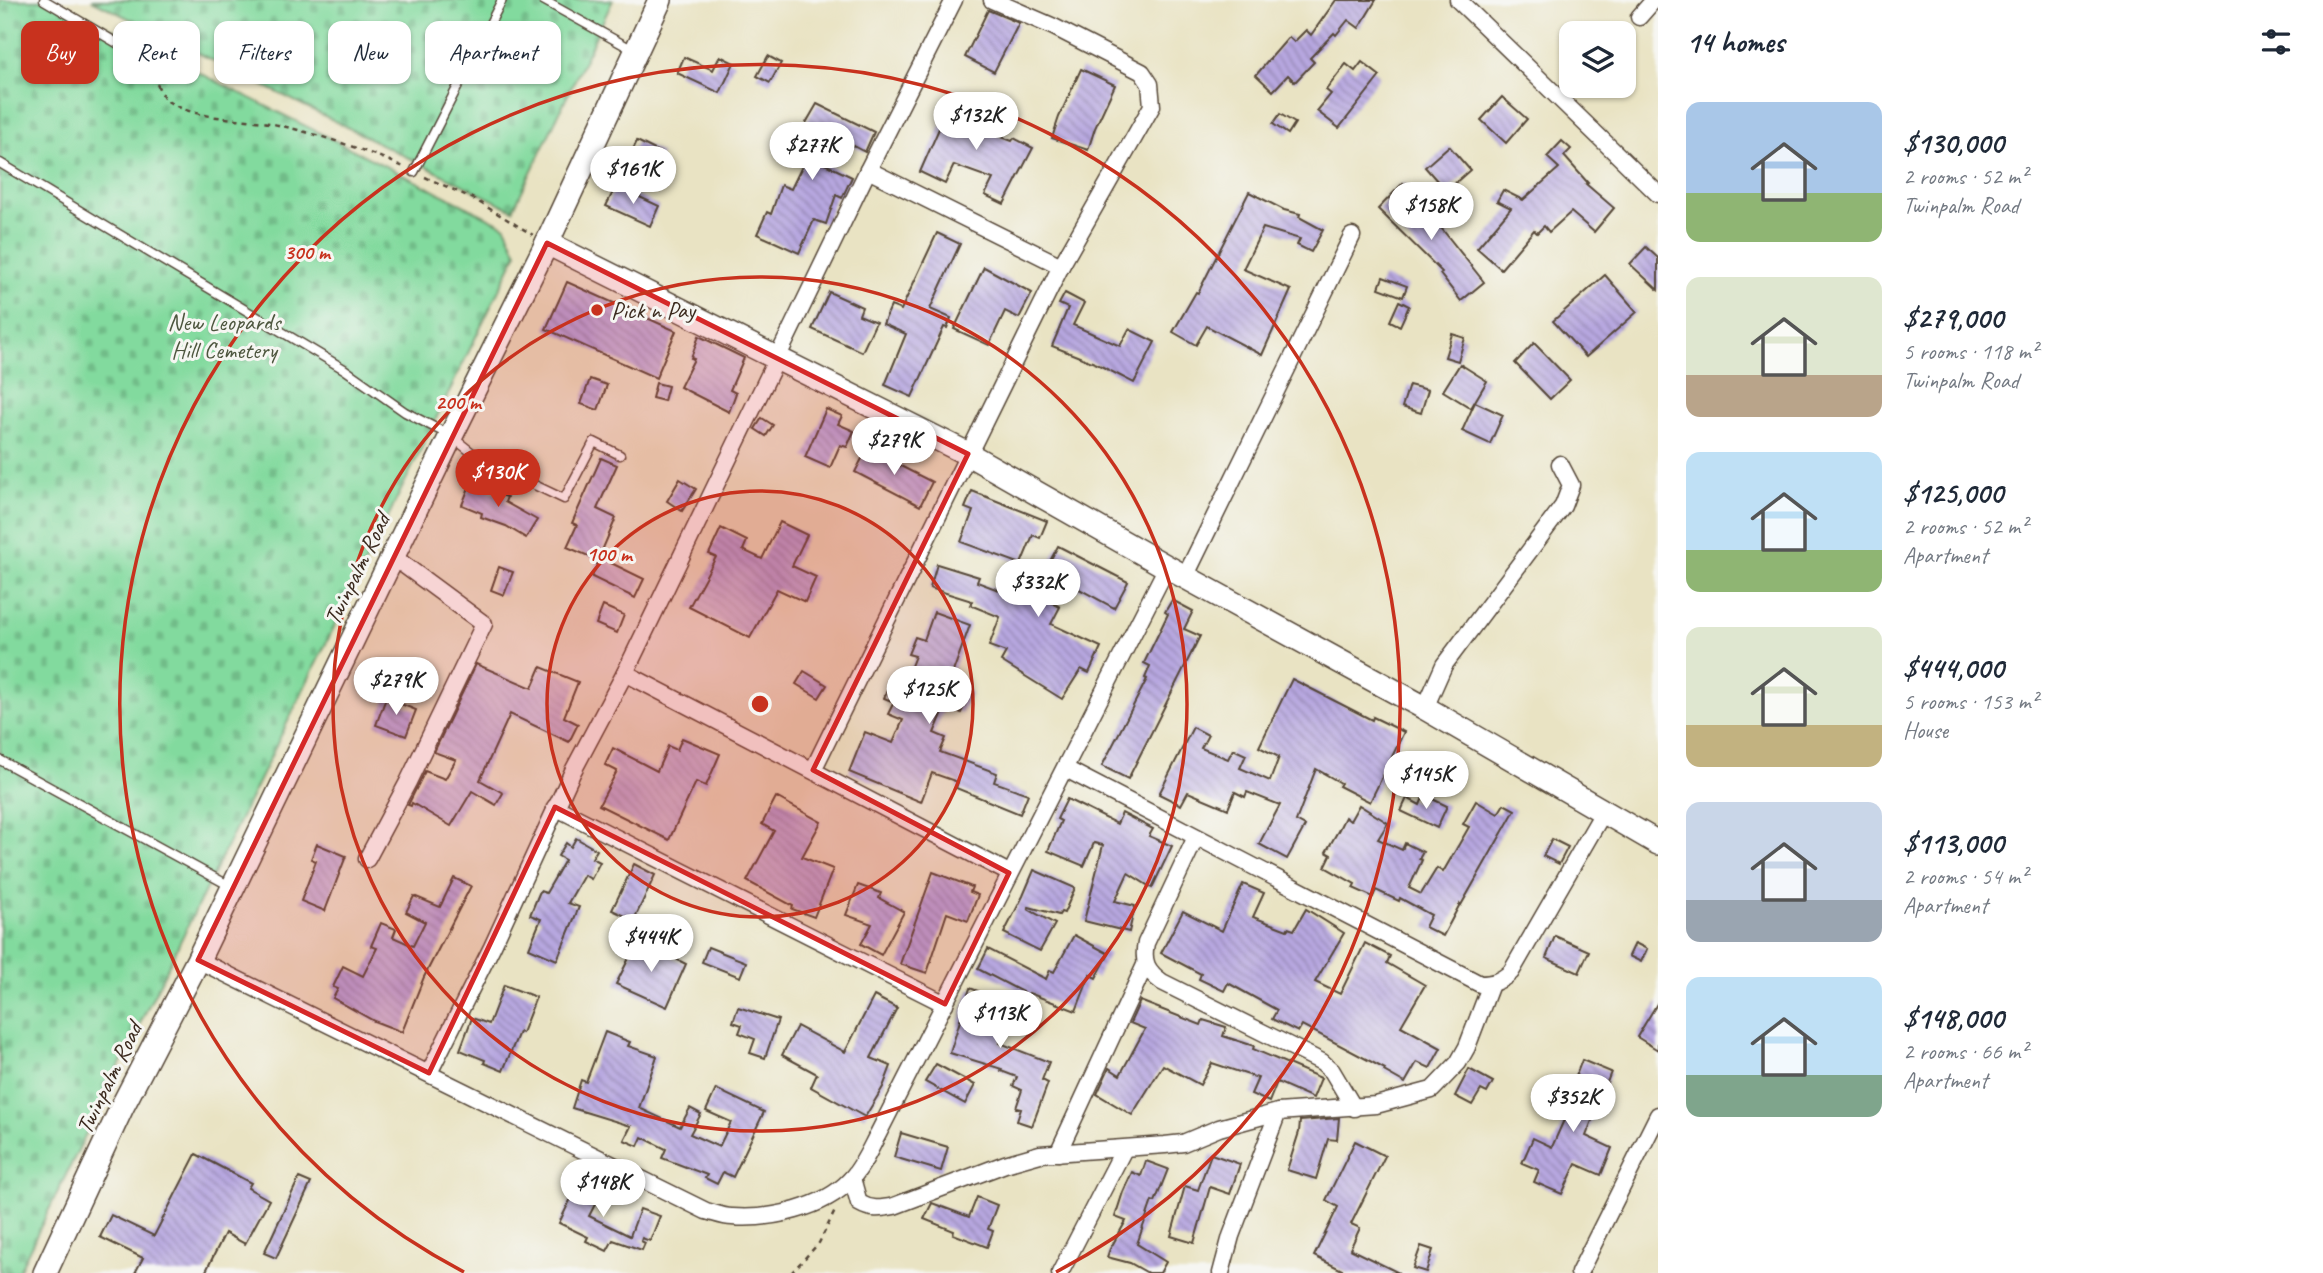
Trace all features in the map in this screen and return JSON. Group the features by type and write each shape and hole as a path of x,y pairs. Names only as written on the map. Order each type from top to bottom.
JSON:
{"main road":[{"name":"Twinpalm Road","path":"46,1273 122,1108 198,960 392,556 547,243 660,0"},
{"path":"547,243 968,454 1425,709 1658,843"}],"street":[{"path":"429,1073 492,947 555,807 625,673 868,170 954,0"},
{"path":"813,770 1062,267 1152,106 1150,84 1142,72 1055,27 992,0"},
{"path":"1458,0 1658,194"},
{"path":"1639,17 1654,0"},
{"path":"868,170 1062,267"},
{"path":"198,960 706,1211 731,1217 756,1216 801,1209 837,1192 852,1178 878,1134 1009,873 1176,572 1352,236"},
{"path":"1425,709 1444,665 1563,506 1571,485 1560,464"},
{"path":"367,859 408,782 484,624 392,556"},
{"path":"625,673 1009,873"},
{"path":"1066,769 1470,981 1491,984 1502,980 1511,972 1604,811"},
{"path":"555,807 945,1004"},
{"path":"1196,837 1146,943 1143,954 1145,965 1152,975 1163,982 1322,1062 1332,1071 1354,1108"},
{"path":"1058,1153 1145,965"},
{"path":"852,1178 859,1203 869,1209 881,1209 1040,1154 1183,1143 1219,1128 1278,1112 1328,1107 1354,1108 1415,1096 1432,1090 1444,1080 1467,1047 1491,984"},
{"path":"1220,1273 1231,1236 1278,1112"},
{"path":"1579,1273 1658,1115"},
{"path":"1060,1273 1124,1149"}],"lane":[{"path":"44,0 113,41"},
{"path":"414,172 502,0"},
{"path":"543,0 635,51"},
{"path":"0,163 344,369 405,412 451,436 480,459 564,499 594,442 620,455"},
{"path":"0,760 233,887"}],"path":[{"path":"157,84 166,101 200,116 239,118 279,125 378,156 472,198 547,243"},
{"path":"791,1273 820,1243 852,1178"}],"highlighted area":[{"path":"547,243 968,454 813,770 1009,873 945,1004 555,807 429,1073 198,960"}],"green space":[{"name":"New Leopards Hill Cemetery","path":"0,0 54,0 96,21 21,21 21,84 99,84 99,23 113,30 113,84 200,84 200,73 214,80 214,84 222,84 505,226 517,253 18,1273 0,1273"},
{"path":"92,0 613,0 513,210 260,84 314,84 314,21 214,21 214,61 200,54 200,21 134,21"}],"building":[{"path":"1336,0 1376,0 1359,28 1348,20 1336,35 1334,33 1310,58 1314,62 1295,82 1288,75 1273,91 1256,75 1289,37 1294,42 1306,30 1311,35"},
{"path":"988,10 1019,23 994,72 965,57"},
{"path":"720,56 734,63 720,93 677,73 684,57 713,70"},
{"path":"768,56 781,63 770,83 757,76"},
{"path":"1362,62 1380,76 1339,128 1317,111 1331,94 1326,90 1346,64 1355,71"},
{"path":"1081,69 1115,85 1088,150 1052,138"},
{"path":"1502,97 1527,119 1506,143 1481,120"},
{"path":"956,98 981,109 973,126 1012,141 1014,138 1033,148 1004,204 985,195 993,179 954,165 945,184 920,172 941,124 944,126"},
{"path":"817,104 874,132 865,152 824,130 815,159 812,158 852,177 842,198 836,195 826,224 814,220 799,253 757,234 767,212 771,214 781,185 791,189 807,156 797,153 806,123"},
{"path":"1280,114 1295,123 1288,134 1273,124"},
{"path":"637,141 661,153 648,178 625,166"},
{"path":"1562,141 1571,149 1564,156 1588,183 1586,184 1614,208 1594,232 1571,212 1549,232 1544,226 1537,233 1534,230 1501,269 1477,248 1511,208 1497,201 1503,190 1523,200 1559,168 1547,157"},
{"path":"1449,146 1470,170 1446,191 1425,167"},
{"path":"1403,183 1424,204 1415,214 1432,231 1438,224 1484,282 1461,301 1440,274 1442,272 1378,209"},
{"path":"616,186 659,206 650,226 606,206"},
{"path":"1249,192 1284,210 1300,214 1299,217 1323,230 1311,252 1297,245 1300,239 1263,228 1243,269 1291,290 1262,355 1207,326 1196,345 1173,332 1196,292 1198,293"},
{"path":"937,233 960,244 930,309 951,318 947,328 944,327 912,397 885,385 906,334 883,324 891,306 901,310"},
{"path":"1646,247 1658,258 1658,290 1630,264"},
{"path":"984,267 1032,293 1019,318 1005,311 989,345 954,329"},
{"path":"1605,275 1637,312 1586,357 1553,321"},
{"path":"1383,277 1407,286 1403,297 1379,288"},
{"path":"567,282 676,331 656,378 546,329"},
{"path":"829,292 862,307 859,315 876,322 862,352 812,329"},
{"path":"1065,293 1084,303 1073,325 1120,346 1129,329 1155,342 1134,383 1097,364 1052,346 1068,308 1059,304"},
{"path":"1399,301 1409,306 1400,326 1390,321"},
{"path":"1452,334 1465,338 1458,361 1445,357"},
{"path":"699,336 744,358 730,390 736,393 729,412 680,387 694,359 691,358"},
{"path":"1534,343 1570,380 1550,399 1515,363"},
{"path":"1460,364 1487,381 1471,408 1443,391"},
{"path":"590,379 607,385 598,410 581,404"},
{"path":"656,383 668,386 664,401 652,398"},
{"path":"1409,385 1428,390 1421,413 1402,407"},
{"path":"1475,402 1503,415 1490,444 1462,431"},
{"path":"826,409 842,416 838,424 854,431 847,447 840,445 830,468 805,457"},
{"path":"762,418 773,425 766,436 755,429"},
{"path":"867,449 932,482 920,506 855,472"},
{"path":"601,458 617,465 597,509 616,518 598,560 567,547 577,525 572,523"},
{"path":"680,479 696,489 682,511 667,501"},
{"path":"472,480 491,488 489,491 507,497 505,502 537,520 526,538 462,505"},
{"path":"972,491 1047,521 1040,538 1033,535 1021,564 961,542 973,511 965,508"},
{"path":"780,522 807,535 792,566 816,577 805,602 777,589 750,638 689,607 716,557 709,554 721,528 747,541 743,550 762,559"},
{"path":"1058,546 1128,582 1114,608 1061,579 1049,601 1060,607 1051,624 1101,647 1089,673 1081,669 1062,699 1001,661 1006,652 989,646 1000,617 970,605 972,601 930,588 937,564 979,577 977,582 1025,600 1033,585 1036,587"},
{"path":"602,552 614,556 611,563 644,579 635,598 592,577"},
{"path":"499,567 513,572 504,595 491,590"},
{"path":"1172,600 1193,611 1184,629 1200,636 1128,779 1102,766 1147,679 1145,678 1150,666 1144,663"},
{"path":"603,606 624,615 617,633 596,624"},
{"path":"934,612 970,625 950,680 971,693 961,713 946,705 934,733 946,738 940,752 997,773 994,782 1028,794 1020,814 956,788 958,782 932,773 921,802 849,772 865,732 893,743 903,720 888,714 894,702 884,698 891,681 903,686 915,656 908,654 915,637 924,640"},
{"path":"376,661 397,672 385,694 364,682"},
{"path":"476,664 532,688 541,667 578,682 564,717 578,724 569,742 510,714 480,780 503,793 496,805 472,791 451,826 412,803 411,806 408,805 425,771 445,779 456,760 434,752"},
{"path":"804,671 827,685 819,698 796,684"},
{"path":"1292,679 1372,720 1373,717 1404,732 1370,802 1339,786 1341,783 1316,769 1296,821 1305,826 1287,859 1259,844 1280,805 1247,792 1245,797 1235,792 1228,809 1188,792 1181,805 1159,794 1193,727 1208,735 1201,748 1228,759 1233,749 1246,755 1240,768 1270,781 1279,757 1259,747"},
{"path":"386,698 416,710 406,736 376,725"},
{"path":"682,738 720,754 706,786 696,782 669,840 599,805 617,771 605,765 613,748 657,771 668,746 677,750"},
{"path":"1424,795 1447,806 1437,828 1401,811 1407,798 1420,805"},
{"path":"776,797 821,822 802,857 833,869 814,917 792,909 793,906 747,881 774,831 762,824"},
{"path":"1067,799 1117,824 1122,813 1153,829 1149,836 1172,846 1152,888 1128,873 1115,901 1135,906 1129,932 1084,921 1103,845 1094,843 1084,866 1048,851 1061,821 1057,819"},
{"path":"1476,801 1498,814 1504,804 1515,810 1443,936 1425,927 1431,915 1400,898 1399,901 1376,890 1373,897 1353,888 1355,884 1325,867 1331,855 1326,852 1345,817 1350,821 1359,805 1388,823 1378,839 1402,850 1405,843 1423,852 1409,888 1421,894 1437,868 1443,872 1469,827 1463,824"},
{"path":"576,838 597,850 592,858 600,862 591,879 584,875 568,903 579,907 557,960 529,948 541,919 530,915 540,891 546,893 565,860 558,856 566,843 571,847"},
{"path":"1552,839 1568,847 1559,864 1543,856"},
{"path":"317,844 346,856 325,911 301,901 316,861 311,859"},
{"path":"634,864 655,875 634,920 612,910"},
{"path":"1034,870 1075,888 1064,913 1059,915 1029,907 1028,909 1055,924 1040,951 1004,933"},
{"path":"933,872 972,887 970,892 978,895 968,921 947,913 927,973 900,964"},
{"path":"454,878 471,886 424,977 402,1032 374,1021 333,998 338,989 333,987 343,966 363,976 377,948 371,946 381,923 396,929 393,937 413,946 425,922 406,912 414,896 440,907"},
{"path":"1243,884 1264,893 1253,917 1287,930 1294,930 1306,909 1344,933 1315,982 1340,994 1365,943 1390,956 1387,963 1425,985 1401,1026 1441,1048 1430,1068 1417,1062 1405,1083 1384,1071 1385,1069 1302,1025 1298,1032 1272,1019 1277,1010 1228,983 1224,991 1199,979 1201,974 1161,953 1183,911 1222,931"},
{"path":"858,885 881,893 879,898 904,912 881,955 861,944 872,924 846,915"},
{"path":"1074,935 1109,954 1096,978 1090,975 1076,1011 1029,993 1028,995 978,969 988,949 1046,979 1050,970 1054,972"},
{"path":"1555,936 1589,951 1579,973 1546,958"},
{"path":"638,940 686,964 667,1007 616,984"},
{"path":"1635,943 1647,949 1641,962 1629,956"},
{"path":"708,947 746,962 740,977 702,962"},
{"path":"504,985 536,997 503,1071 460,1050 472,1018 489,1024"},
{"path":"970,988 1014,1005 1000,1043 1049,1062 1042,1080 1048,1083 1032,1126 1017,1121 1021,1109 1016,1108 1022,1090 1013,1086 1017,1077 1001,1071 1002,1069 950,1053"},
{"path":"874,996 897,1008 871,1058 891,1066 883,1087 865,1117 811,1087 817,1074 782,1055 797,1026 845,1052"},
{"path":"1140,1001 1201,1025 1203,1020 1226,1027 1223,1036 1254,1046 1253,1049 1321,1078 1313,1098 1277,1082 1269,1102 1251,1094 1258,1078 1212,1063 1200,1085 1163,1065 1132,1115 1097,1094 1109,1068 1120,1075 1145,1029 1130,1023"},
{"path":"1658,1002 1658,1050 1637,1037"},
{"path":"738,1007 778,1020 765,1058 750,1053 755,1039 739,1033 742,1025 733,1022"},
{"path":"605,1032 630,1042 628,1046 657,1056 639,1108 680,1127 690,1108 701,1114 690,1134 719,1147 731,1122 706,1111 716,1089 764,1112 733,1177 723,1172 717,1184 705,1178 707,1175 662,1158 666,1149 642,1137 638,1146 624,1140 631,1126 572,1108 581,1080 586,1082"},
{"path":"1582,1060 1611,1072 1586,1136 1612,1148 1601,1175 1576,1164 1562,1194 1534,1182 1539,1170 1522,1163 1533,1138 1552,1147 1568,1111 1563,1109"},
{"path":"936,1064 975,1085 965,1104 925,1082"},
{"path":"1469,1069 1493,1082 1487,1093 1481,1090 1472,1105 1455,1096"},
{"path":"1339,1118 1337,1140 1328,1139 1316,1179 1287,1170 1300,1121"},
{"path":"901,1133 948,1147 941,1171 894,1157"},
{"path":"1355,1141 1385,1156 1351,1224 1360,1228 1350,1249 1399,1273 1348,1273 1314,1256 1338,1207 1326,1200"},
{"path":"196,1154 251,1183 248,1188 269,1200 245,1244 225,1233 205,1273 135,1273 143,1258 100,1237 111,1215 154,1236"},
{"path":"1211,1154 1240,1164 1230,1194 1210,1187 1194,1243 1171,1236 1185,1186 1198,1190"},
{"path":"1146,1161 1168,1169 1155,1202 1152,1201 1137,1244 1166,1262 1160,1273 1148,1273 1130,1263 1107,1257 1126,1221 1115,1217 1123,1192 1132,1172 1141,1176"},
{"path":"583,1174 605,1185 589,1216 630,1236 640,1209 660,1216 650,1241 642,1238 641,1241 645,1243 642,1250 613,1240 607,1251 586,1241 588,1237 559,1223"},
{"path":"299,1178 311,1183 276,1258 264,1253"},
{"path":"977,1197 997,1205 988,1229 993,1231 987,1247 924,1219 932,1203 969,1217"},
{"path":"1421,1246 1433,1250 1426,1272 1413,1268"}],"place":[{"name":"Pick n Pay","path":"597,310"}]}
